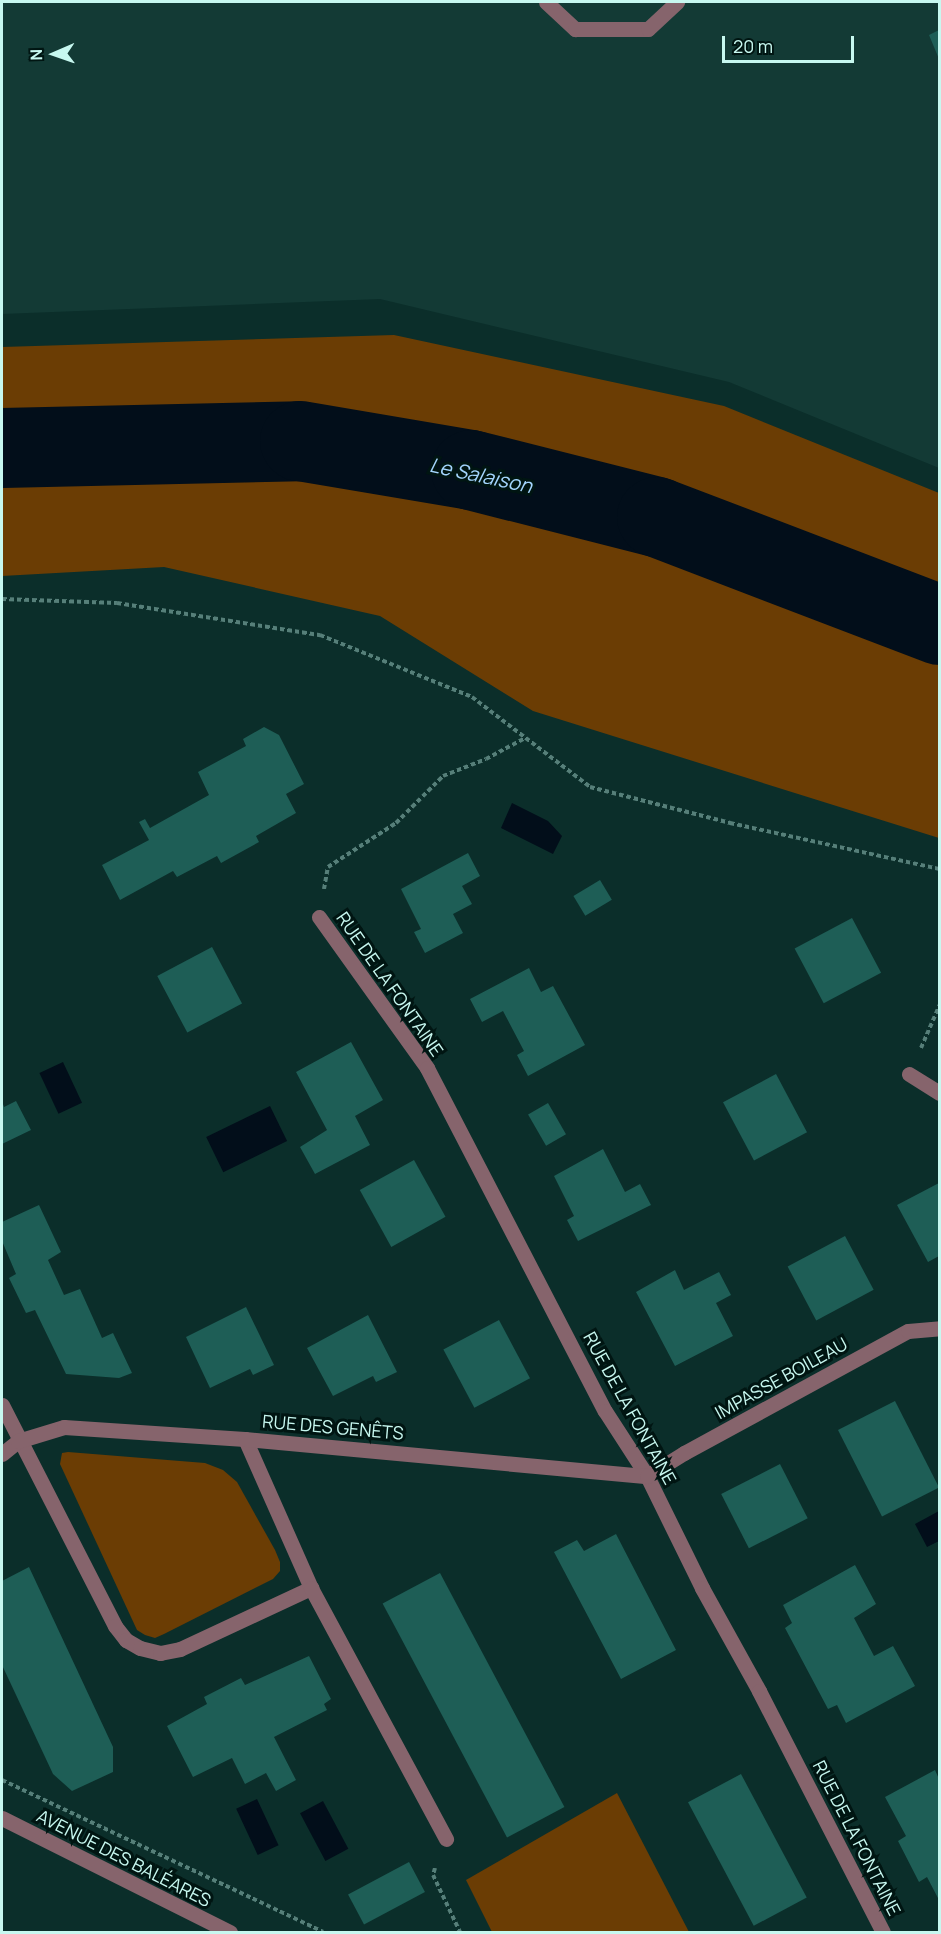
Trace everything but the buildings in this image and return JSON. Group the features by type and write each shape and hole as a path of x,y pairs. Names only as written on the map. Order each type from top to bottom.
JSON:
{"street":[{"path":"546,2 575,30 648,28 676,2"},
{"name":"RUE DE LA FONTAINE","path":"319,917 427,1068 605,1411 647,1476 702,1588 759,1691 884,1932"},
{"path":"909,1074 939,1093"},
{"name":"IMPASSE BOILEAU","path":"647,1476 684,1453 908,1331 939,1328"},
{"path":"2,1405 18,1441 115,1626 126,1640 140,1648 160,1653 180,1649 311,1588"},
{"name":"RUE DES GENÊTS","path":"2,1454 18,1441 64,1427 245,1439 647,1476"},
{"path":"245,1439 311,1588 446,1839"},
{"name":"AVENUE DES BALÉARES","path":"2,1818 230,1932"}],"path":[{"path":"2,599 117,603 320,635 472,697 590,787 730,823 939,869"},
{"path":"319,917 328,867 396,823 443,776 486,759 525,738"},
{"path":"909,1074 939,1004"},
{"path":"2,1780 323,1932"},
{"path":"446,1839 433,1875 460,1932"}],"shaded area":[{"path":"2,2 939,2 939,468 729,382 380,299 2,314"},
{"path":"394,335 724,406 939,493 939,838 533,711 380,616 164,567 2,576 2,347"},
{"path":"62,1453 205,1463 223,1470 237,1482 275,1550 280,1562 280,1571 273,1579 164,1634 155,1638 145,1635 137,1630 60,1464"},
{"path":"617,1793 689,1932 492,1932 466,1880"}],"water":[{"path":"512,803 548,821 562,836 553,854 501,828"},
{"path":"63,1062 82,1103 58,1114 39,1073"},
{"path":"270,1106 287,1141 223,1172 206,1137"},
{"path":"939,1511 939,1541 927,1547 915,1524"},
{"path":"257,1799 279,1845 258,1855 236,1809"},
{"path":"323,1801 348,1849 325,1861 300,1813"}],"waterway":[{"name":"Le Salaison","path":"2,448 300,441 471,470 657,517 940,625"}]}
